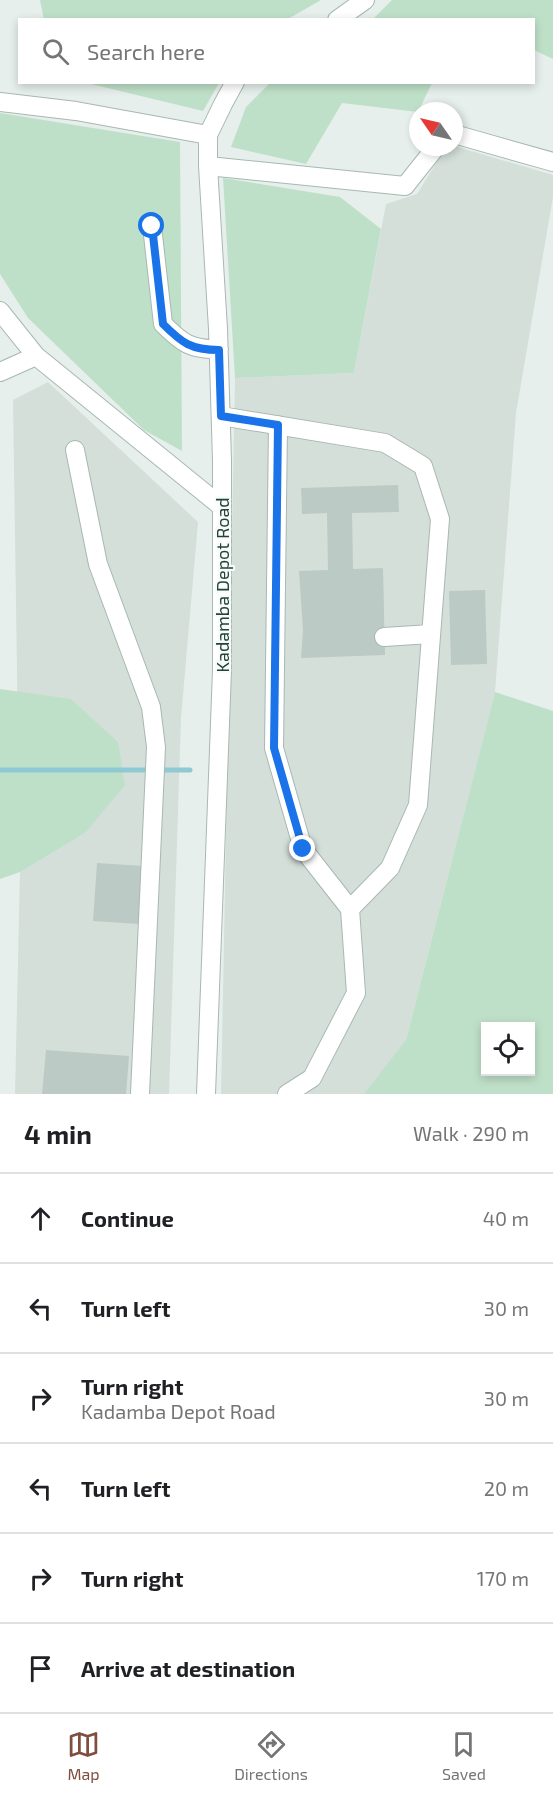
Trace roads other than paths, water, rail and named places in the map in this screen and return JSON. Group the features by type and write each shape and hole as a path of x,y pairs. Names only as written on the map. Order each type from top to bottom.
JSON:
{"street":[{"path":"340,18 365,0"},
{"name":"Kadamba Depot Road","path":"206,1094 222,670 221,416 208,135 234,84"},
{"path":"0,102 76,111 208,135"},
{"path":"463,137 553,162"},
{"path":"208,166 405,186 429,156"},
{"path":"152,226 163,324 185,344 202,350 219,350"},
{"path":"0,311 36,356 222,507"},
{"path":"0,372 36,356"},
{"path":"221,416 385,443 423,466 440,519 418,805 390,868 350,909"},
{"path":"278,425 274,748 303,849 350,909 356,993 312,1078 287,1094"},
{"path":"75,450 98,564 151,707 156,747 141,1094"},
{"path":"384,637 431,634"}],"waterway":[{"path":"0,770 190,770"}]}
